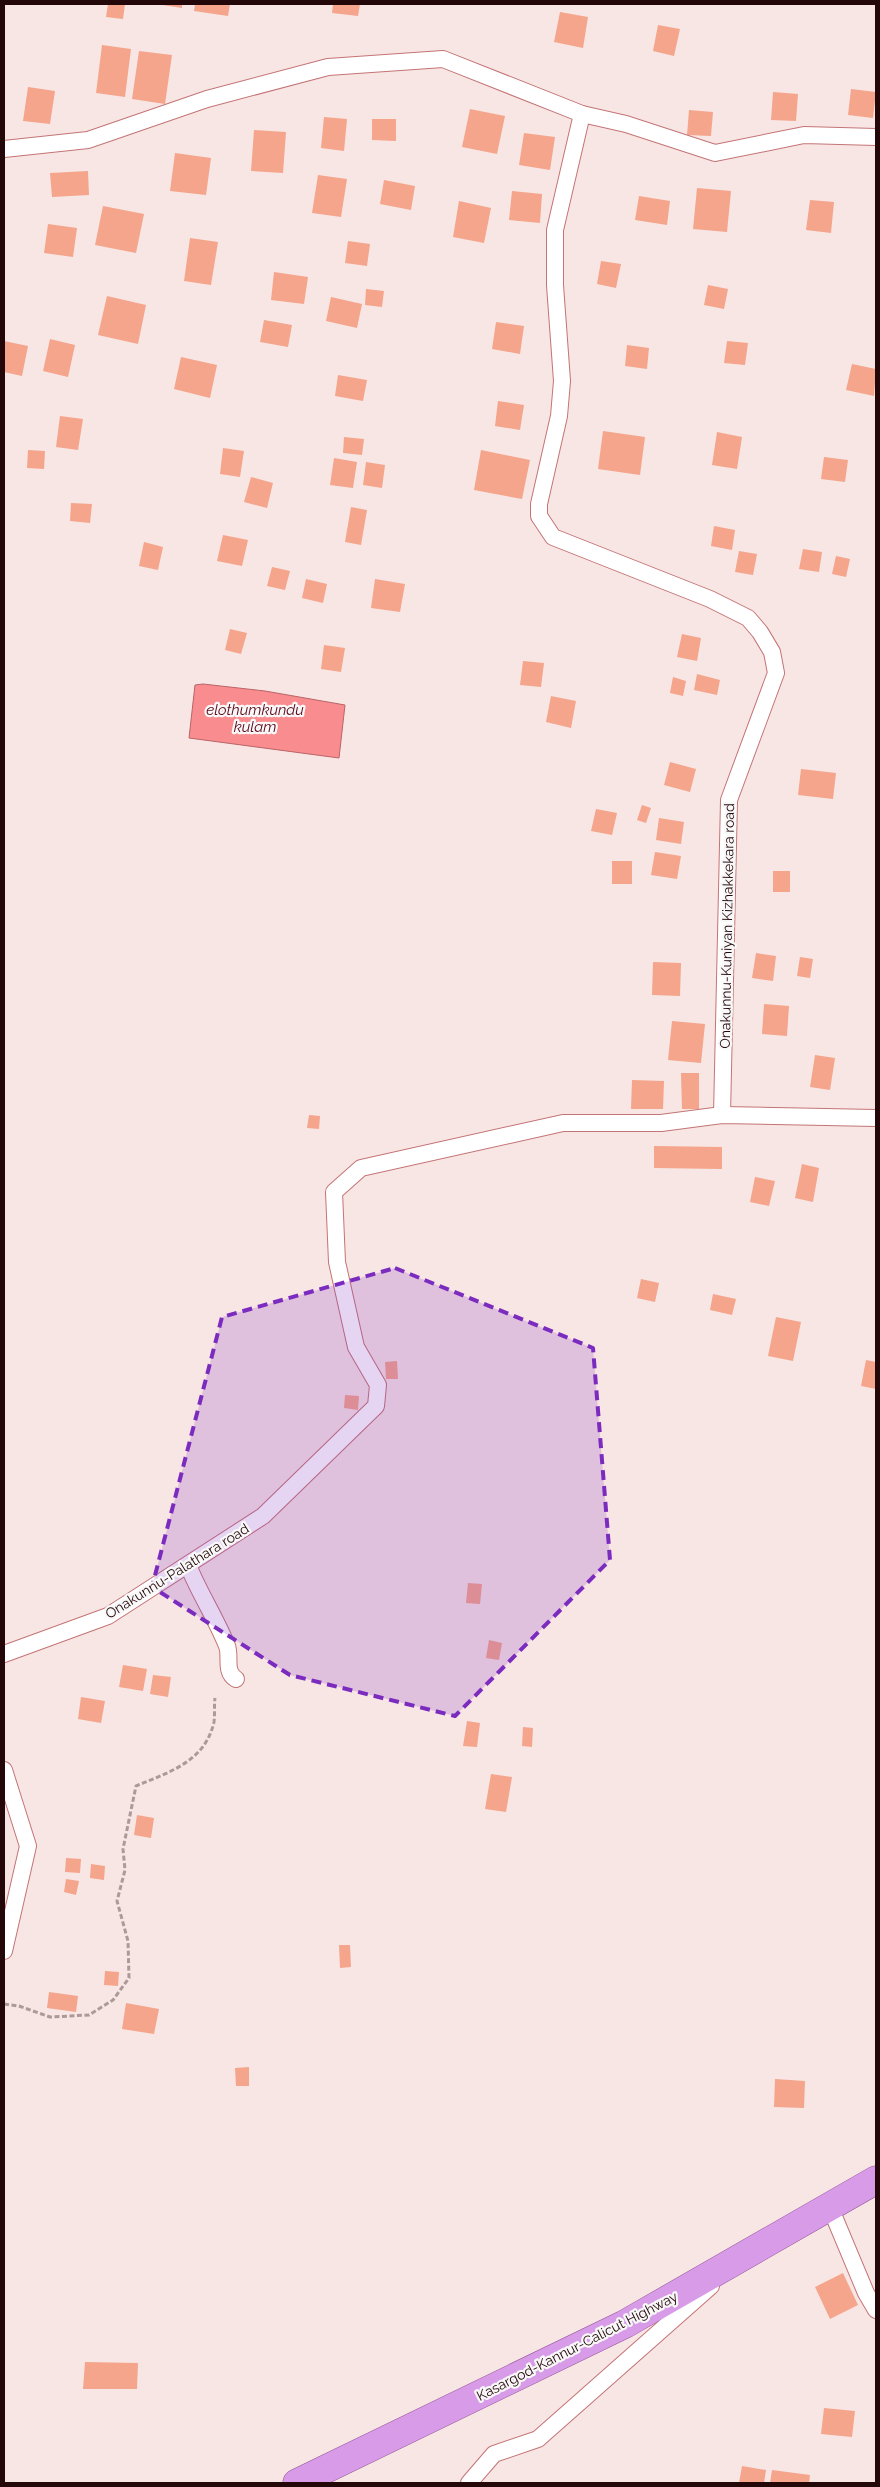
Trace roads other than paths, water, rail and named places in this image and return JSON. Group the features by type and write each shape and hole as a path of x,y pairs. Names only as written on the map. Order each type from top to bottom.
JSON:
{"highway":[{"name":"Kasargod-Kannur-Calicut Highway","path":"297,2483 625,2324 739,2261 876,2180"}],"street":[{"path":"4,149 88,140 208,99 328,67 443,59 582,114 626,124 715,152 804,135 876,137"},
{"name":"Onakunnu-Kuniyan Kizhakkekara road","path":"582,114 555,230 554,285 562,381 559,416 539,504 539,516 553,537 710,599 748,618 760,632 772,652 776,673 729,800 722,1115"},
{"path":"722,1115 876,1118"},
{"name":"Onakunnu-Palathara road","path":"4,1654 108,1616 264,1516 376,1406 378,1385 356,1347 337,1262 334,1192 361,1168 564,1123 661,1123 722,1115"},
{"path":"188,1565 228,1648 229,1668 232,1676 236,1678"},
{"path":"4,1770 28,1846 4,1951"},
{"path":"830,2207 866,2293 876,2310"},
{"path":"470,2483 494,2454 538,2439 739,2261"}],"water":[{"name":"elothumkundu kulam","path":"203,684 265,691 345,705 339,758 189,738 195,685"}]}
